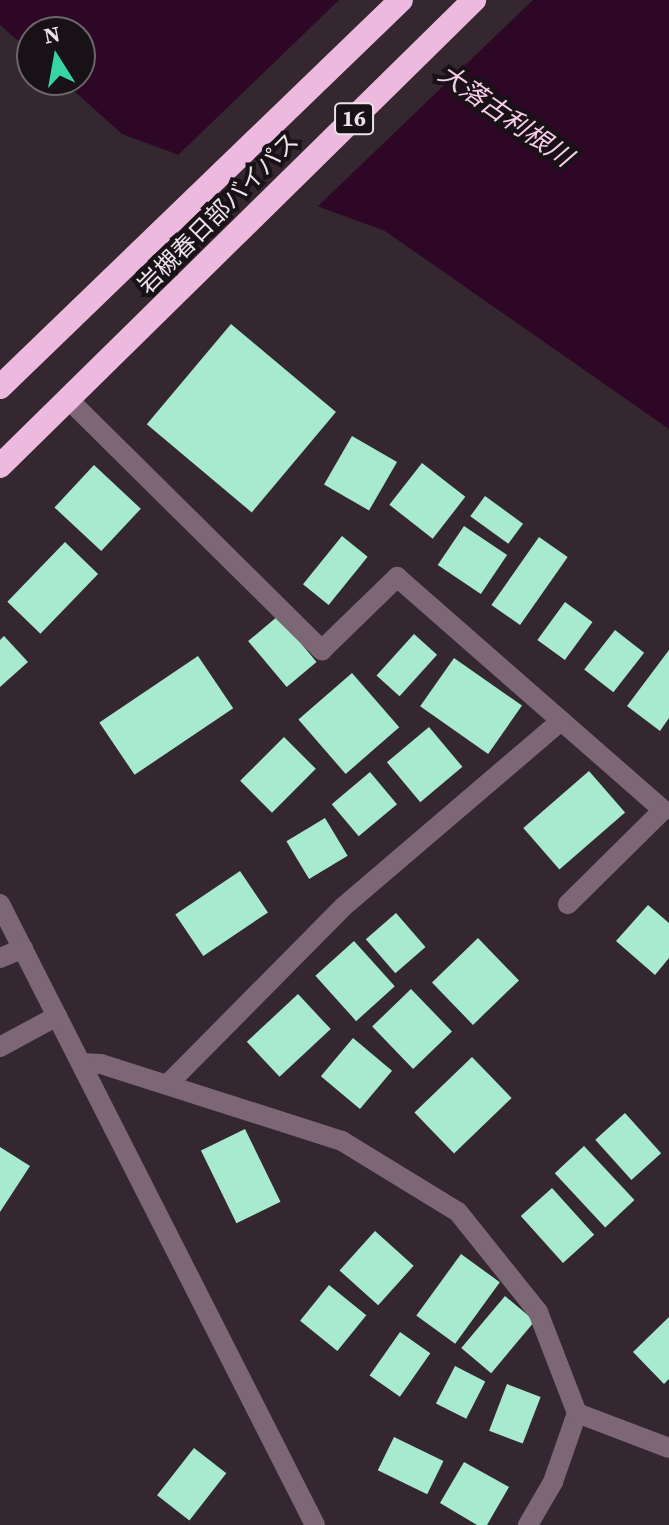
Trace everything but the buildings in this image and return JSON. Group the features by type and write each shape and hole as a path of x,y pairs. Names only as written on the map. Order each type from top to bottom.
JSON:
{"highway":[{"name":"岩槻春日部バイパス","path":"0,387 190,207 401,0"},
{"name":"岩槻春日部バイパス","path":"0,466 474,0"}],"street":[{"path":"67,398 322,650 397,577 663,810 568,904"},
{"path":"168,1084 343,907 561,721"},
{"path":"0,904 315,1525"},
{"path":"0,958 23,948"},
{"path":"0,1047 57,1016"},
{"path":"81,1063 101,1064 168,1084 342,1141 458,1212 538,1312 577,1413 553,1482 528,1525"},
{"path":"577,1413 669,1448"}],"water":[{"name":"大落古利根川","path":"0,0 669,0 669,429 385,231 122,134 80,96 96,96 96,16 16,16 16,39 0,25"}],"pier":[{"path":"339,0 533,0 315,209 175,158"}]}
